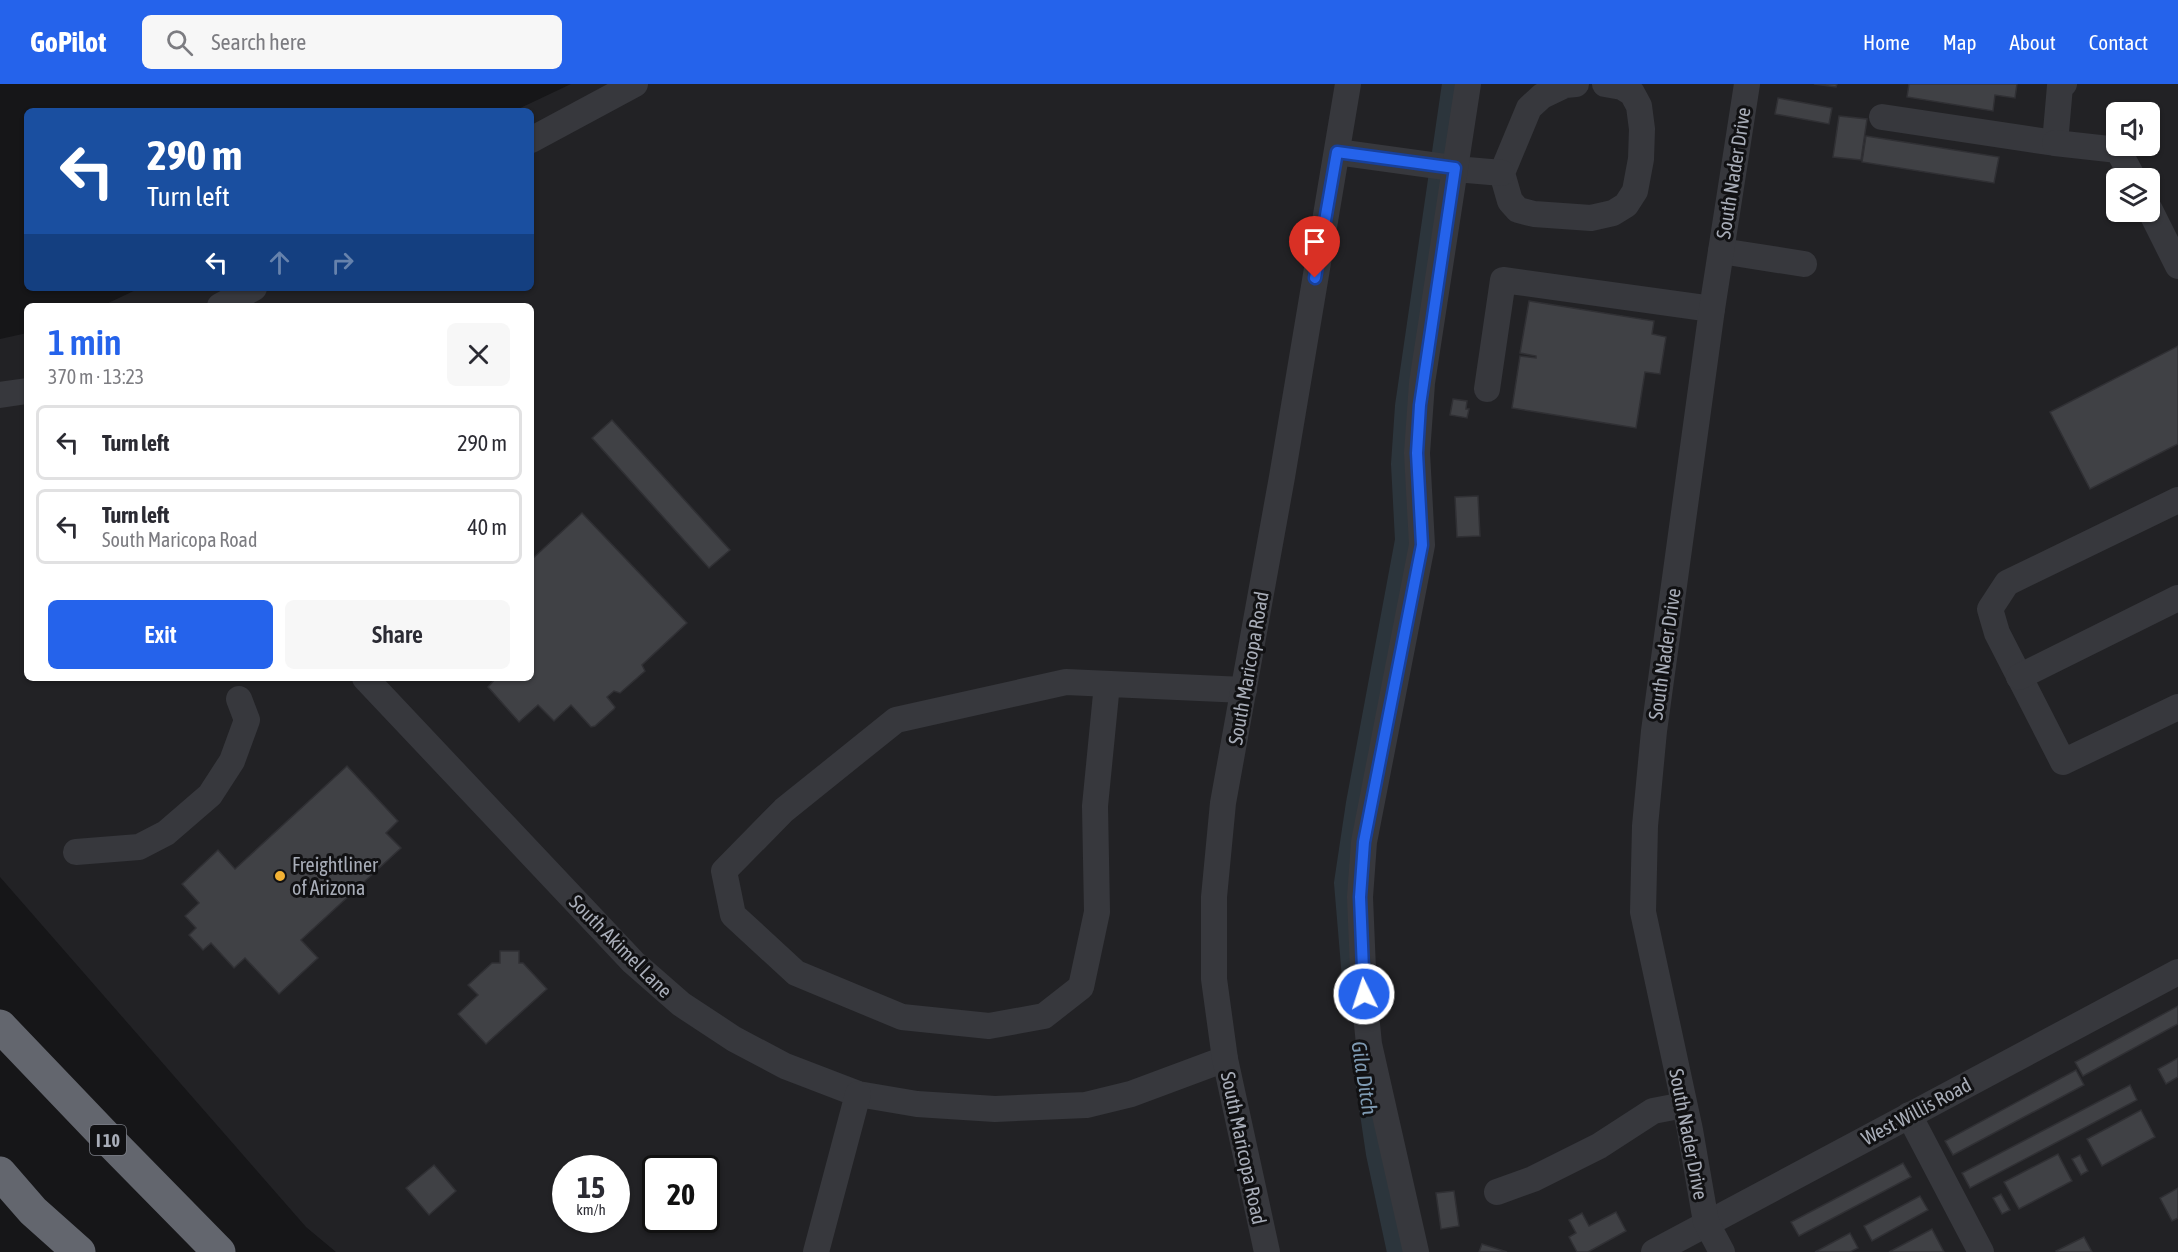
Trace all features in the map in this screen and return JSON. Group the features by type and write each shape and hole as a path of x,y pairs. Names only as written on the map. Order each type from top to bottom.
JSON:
{"highway":[{"name":"I 10","path":"0,1026 219,1252"},
{"path":"0,1173 33,1211 79,1252"}],"street":[{"path":"534,138 634,84"},
{"name":"South Maricopa Road","path":"1267,1252 1225,1059 1214,979 1214,897 1223,803 1348,84"},
{"path":"1416,1252 1370,1044 1364,994 1360,897 1364,842 1422,545 1417,453 1422,383 1468,84"},
{"path":"1576,84 1565,85 1542,96 1529,108 1502,173 1510,201 1518,210 1534,214 1591,218 1613,213 1626,205 1635,191 1641,159 1642,129 1639,106 1632,93 1622,87 1605,84"},
{"name":"South Nader Drive","path":"1722,1252 1706,1222 1643,912 1644,826 1653,731 1712,309 1747,84"},
{"path":"2055,143 2060,86 2064,84"},
{"path":"1882,117 2118,150 2128,168"},
{"path":"1337,152 1502,173"},
{"path":"2156,222 2178,266"},
{"path":"1721,251 1804,264"},
{"path":"1487,389 1503,280 1712,309"},
{"path":"226,303 248,291"},
{"path":"0,395 24,391"},
{"path":"2178,500 2007,584 1990,609 1996,633 2063,762 2178,707"},
{"path":"2019,677 2178,598"},
{"name":"South Akimel Lane","path":"368,681 633,962 681,1004 734,1039 784,1066 858,1094 917,1104 995,1109 1086,1105 1131,1094 1225,1059"},
{"path":"1107,684 1095,806 1097,912 1081,987 1044,1016 989,1026 902,1017 796,973 733,915 724,871 784,810 896,720 1066,682 1244,690"},
{"path":"76,852 139,847 166,833 210,795 232,760 248,720 239,699"},
{"name":"West Willis Road","path":"1654,1252 1706,1222 2178,972"},
{"path":"816,1252 858,1094"},
{"path":"1497,1192 1533,1179 1599,1146 1653,1111 1684,1105"},
{"path":"1909,1114 1981,1252"}],"shaded area":[{"path":"571,84 2178,84 2178,1252 336,1252 306,1227 0,877 0,339 24,334 24,681 534,681 534,303 108,303 134,291 534,291 534,108 520,108"}],"building":[{"path":"1814,84 1837,84 1836,87"},
{"path":"1909,84 2017,84 2015,98 1995,95 1993,111 1907,97"},
{"path":"1778,98 1832,108 1829,124 1775,114"},
{"path":"1839,116 1867,119 1861,160 1833,157"},
{"path":"1866,136 1999,157 1994,183 1862,162"},
{"path":"1529,301 1654,321 1652,334 1666,337 1660,374 1645,372 1636,428 1512,408 1520,356 1536,358 1536,356 1520,353"},
{"path":"2178,346 2178,444 2090,489 2050,412"},
{"path":"1453,399 1467,401 1466,409 1469,409 1467,418 1450,415"},
{"path":"612,420 730,550 709,568 592,438"},
{"path":"1478,496 1480,536 1457,537 1455,497"},
{"path":"582,513 687,623 642,665 645,671 620,693 614,691 607,697 615,707 595,726 591,727 571,705 554,721 538,705 519,722 488,687 493,681 534,681 534,557"},
{"name":"Freightliner of Arizona","path":"347,766 398,821 386,833 401,848 301,940 318,958 279,994 245,958 234,968 211,943 203,950 189,935 196,928 185,916 199,903 182,884 218,850 235,869"},
{"path":"500,951 519,951 519,963 523,963 547,989 486,1044 458,1014 478,995 468,985 492,963 500,963"},
{"path":"2178,1006 2178,1024 2083,1076 2075,1062"},
{"path":"2178,1058 2178,1077 2166,1084 2158,1069"},
{"path":"2076,1070 2084,1085 1953,1155 1945,1141"},
{"path":"2130,1085 2137,1100 1970,1188 1962,1173"},
{"path":"2141,1110 2155,1137 2102,1166 2087,1139"},
{"path":"2058,1154 2072,1181 2019,1209 2004,1182"},
{"path":"2080,1155 2088,1171 2081,1175 2072,1159"},
{"path":"1903,1163 1911,1177 1799,1236 1791,1222"},
{"path":"434,1165 456,1191 429,1215 406,1188"},
{"path":"2178,1188 2178,1218 2172,1221 2160,1198"},
{"path":"1454,1191 1459,1226 1441,1229 1436,1193"},
{"path":"2001,1194 2010,1210 2002,1214 1993,1198"},
{"path":"1920,1196 1928,1210 1872,1241 1864,1226"},
{"path":"1616,1212 1626,1231 1588,1252 1577,1252 1569,1237 1576,1233 1569,1220 1582,1213 1589,1226"},
{"path":"1932,1229 1944,1252 1889,1252"},
{"path":"1850,1233 1858,1248 1850,1252 1815,1252"},
{"path":"2084,1237 2092,1252 2056,1251"},
{"path":"1482,1244 1507,1252 1479,1252"}],"waterway":[{"name":"Gila Ditch","path":"1352,978 1344,883 1356,803 1405,540 1401,464 1405,406 1452,84"},
{"name":"Gila Ditch","path":"1363,1066 1376,1154 1397,1252"}],"place":[{"name":"Freightliner of Arizona","path":"280,876"}],"route":[{"path":"1315,278 1337,152 1455,168 1420,405 1417,453 1422,545 1364,842 1360,942 1364,994"}]}
